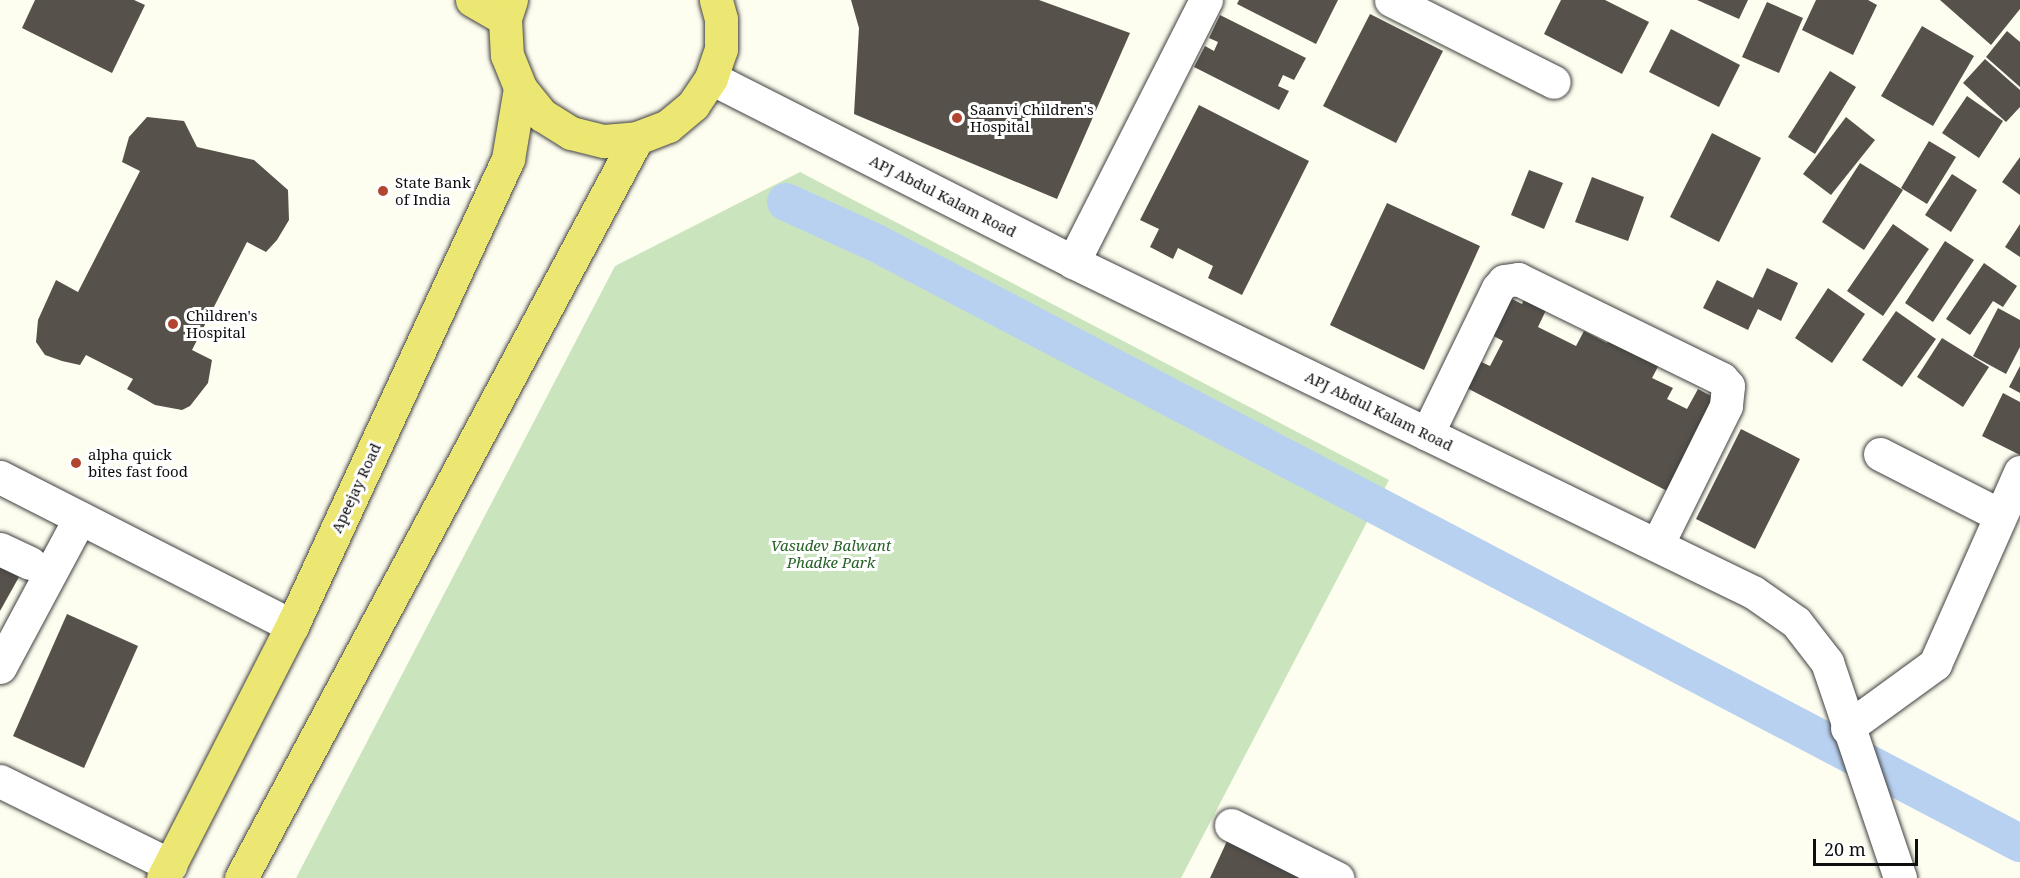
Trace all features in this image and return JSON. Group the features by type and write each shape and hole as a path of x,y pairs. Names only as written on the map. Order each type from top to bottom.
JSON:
{"main road":[{"path":"472,0 508,9 507,55 520,88 542,115 571,133 604,141 638,138 668,126 693,105 711,78 721,49 721,19 716,0"},
{"name":"Apeejay Road","path":"167,871 292,626 508,159 520,88"},
{"path":"241,878 638,138"}],"street":[{"path":"1073,262 1206,0"},
{"path":"1391,0 1554,82"},
{"name":"APJ Abdul Kalam Road","path":"711,78 1073,262 1753,592 1796,622 1827,662 1854,749 1900,878"},
{"path":"1427,434 1498,288 1511,278 1518,279 1722,379 1728,386 1726,406 1657,545"},
{"path":"1880,454 1998,514"},
{"path":"1854,749 1935,664 1998,514 2020,472"},
{"path":"0,477 292,626"},
{"path":"0,620 30,563 70,513"},
{"path":"0,667 70,513"},
{"path":"0,549 30,563"},
{"path":"0,782 167,871"},
{"path":"1231,825 1337,878"}],"green space":[{"name":"Vasudev Balwant Phadke Park","path":"800,172 1389,480 1181,878 296,878 615,266"}],"building":[{"path":"35,0 134,0 145,5 112,73 22,28"},
{"path":"851,0 1039,0 1130,33 1057,199 854,114 859,28"},
{"path":"1239,0 1338,0 1316,44 1237,4"},
{"path":"1561,0 1605,0 1649,22 1622,74 1544,34"},
{"path":"1697,0 1748,0 1739,19"},
{"path":"1816,0 1868,0 1877,5 1853,55 1802,30"},
{"path":"1940,0 2020,0 2020,9 1991,45"},
{"path":"1767,2 1803,18 1779,73 1742,57"},
{"path":"1370,14 1443,51 1396,143 1323,106"},
{"path":"1220,15 1306,58 1294,80 1283,75 1278,86 1289,91 1279,110 1194,67 1205,46 1214,51 1218,42 1209,38"},
{"path":"1922,26 1974,56 1933,126 1881,96"},
{"path":"1671,29 1740,65 1719,107 1649,72"},
{"path":"2007,31 2020,42 2020,87 1986,57"},
{"path":"1985,59 2020,90 2020,107 2006,122 1963,83"},
{"path":"1830,71 1856,87 1815,154 1788,137"},
{"path":"1967,96 2003,121 1979,158 1942,133"},
{"path":"1199,105 1309,161 1242,295 1208,278 1213,266 1178,248 1173,259 1150,247 1159,229 1140,220"},
{"path":"147,117 184,121 197,147 254,160 288,190 289,220 277,240 266,252 247,242 192,350 212,360 208,383 190,406 182,410 155,405 127,389 133,379 86,355 80,365 62,361 45,355 36,342 38,320 56,280 78,292 140,171 122,162 129,137"},
{"path":"1846,117 1875,140 1831,195 1803,174"},
{"path":"1712,133 1761,158 1719,242 1670,217"},
{"path":"1929,141 1956,157 1927,204 1901,188"},
{"path":"2020,157 2020,195 2002,182"},
{"path":"1860,163 1903,190 1864,250 1822,222"},
{"path":"1529,170 1563,183 1544,229 1511,215"},
{"path":"1952,174 1977,190 1951,232 1925,215"},
{"path":"1592,177 1644,197 1628,241 1575,222"},
{"path":"1387,203 1480,246 1424,370 1330,325"},
{"path":"1893,224 1929,249 1883,316 1847,291"},
{"path":"2020,224 2020,257 2005,247"},
{"path":"1945,241 1974,260 1933,322 1905,303"},
{"path":"1984,263 2017,286 2003,307 1993,301 1970,335 1946,319"},
{"path":"1767,268 1798,283 1781,321 1758,309 1748,330 1703,308 1717,280 1753,298"},
{"path":"1828,288 1865,314 1832,363 1795,338"},
{"path":"1527,293 1549,304 1538,327 1576,346 1584,331 1607,343 1611,335 1661,361 1652,378 1673,388 1667,399 1687,409 1698,389 1713,397 1675,495 1461,385 1475,359 1490,366 1503,341 1488,333 1506,296 1522,304"},
{"path":"1998,308 2020,320 2020,347 2006,374 1973,356"},
{"path":"1896,311 1936,339 1902,387 1862,360"},
{"path":"1942,338 1989,367 1963,407 1917,377"},
{"path":"2020,366 2020,393 2009,387"},
{"path":"2003,393 2020,402 2020,455 1982,436"},
{"path":"1741,429 1800,459 1755,549 1696,519"},
{"path":"0,567 19,577 0,611"},
{"path":"67,614 138,646 84,768 13,736"},
{"path":"1227,841 1305,878 1210,878"}],"waterway":[{"path":"786,202 876,243 2020,843"}],"place":[{"name":"Saanvi Children's Hospital","path":"957,118"},
{"name":"State Bank of India","path":"383,191"},
{"name":"Children's Hospital","path":"173,324"},
{"name":"alpha quick bites fast food","path":"76,463"}]}
